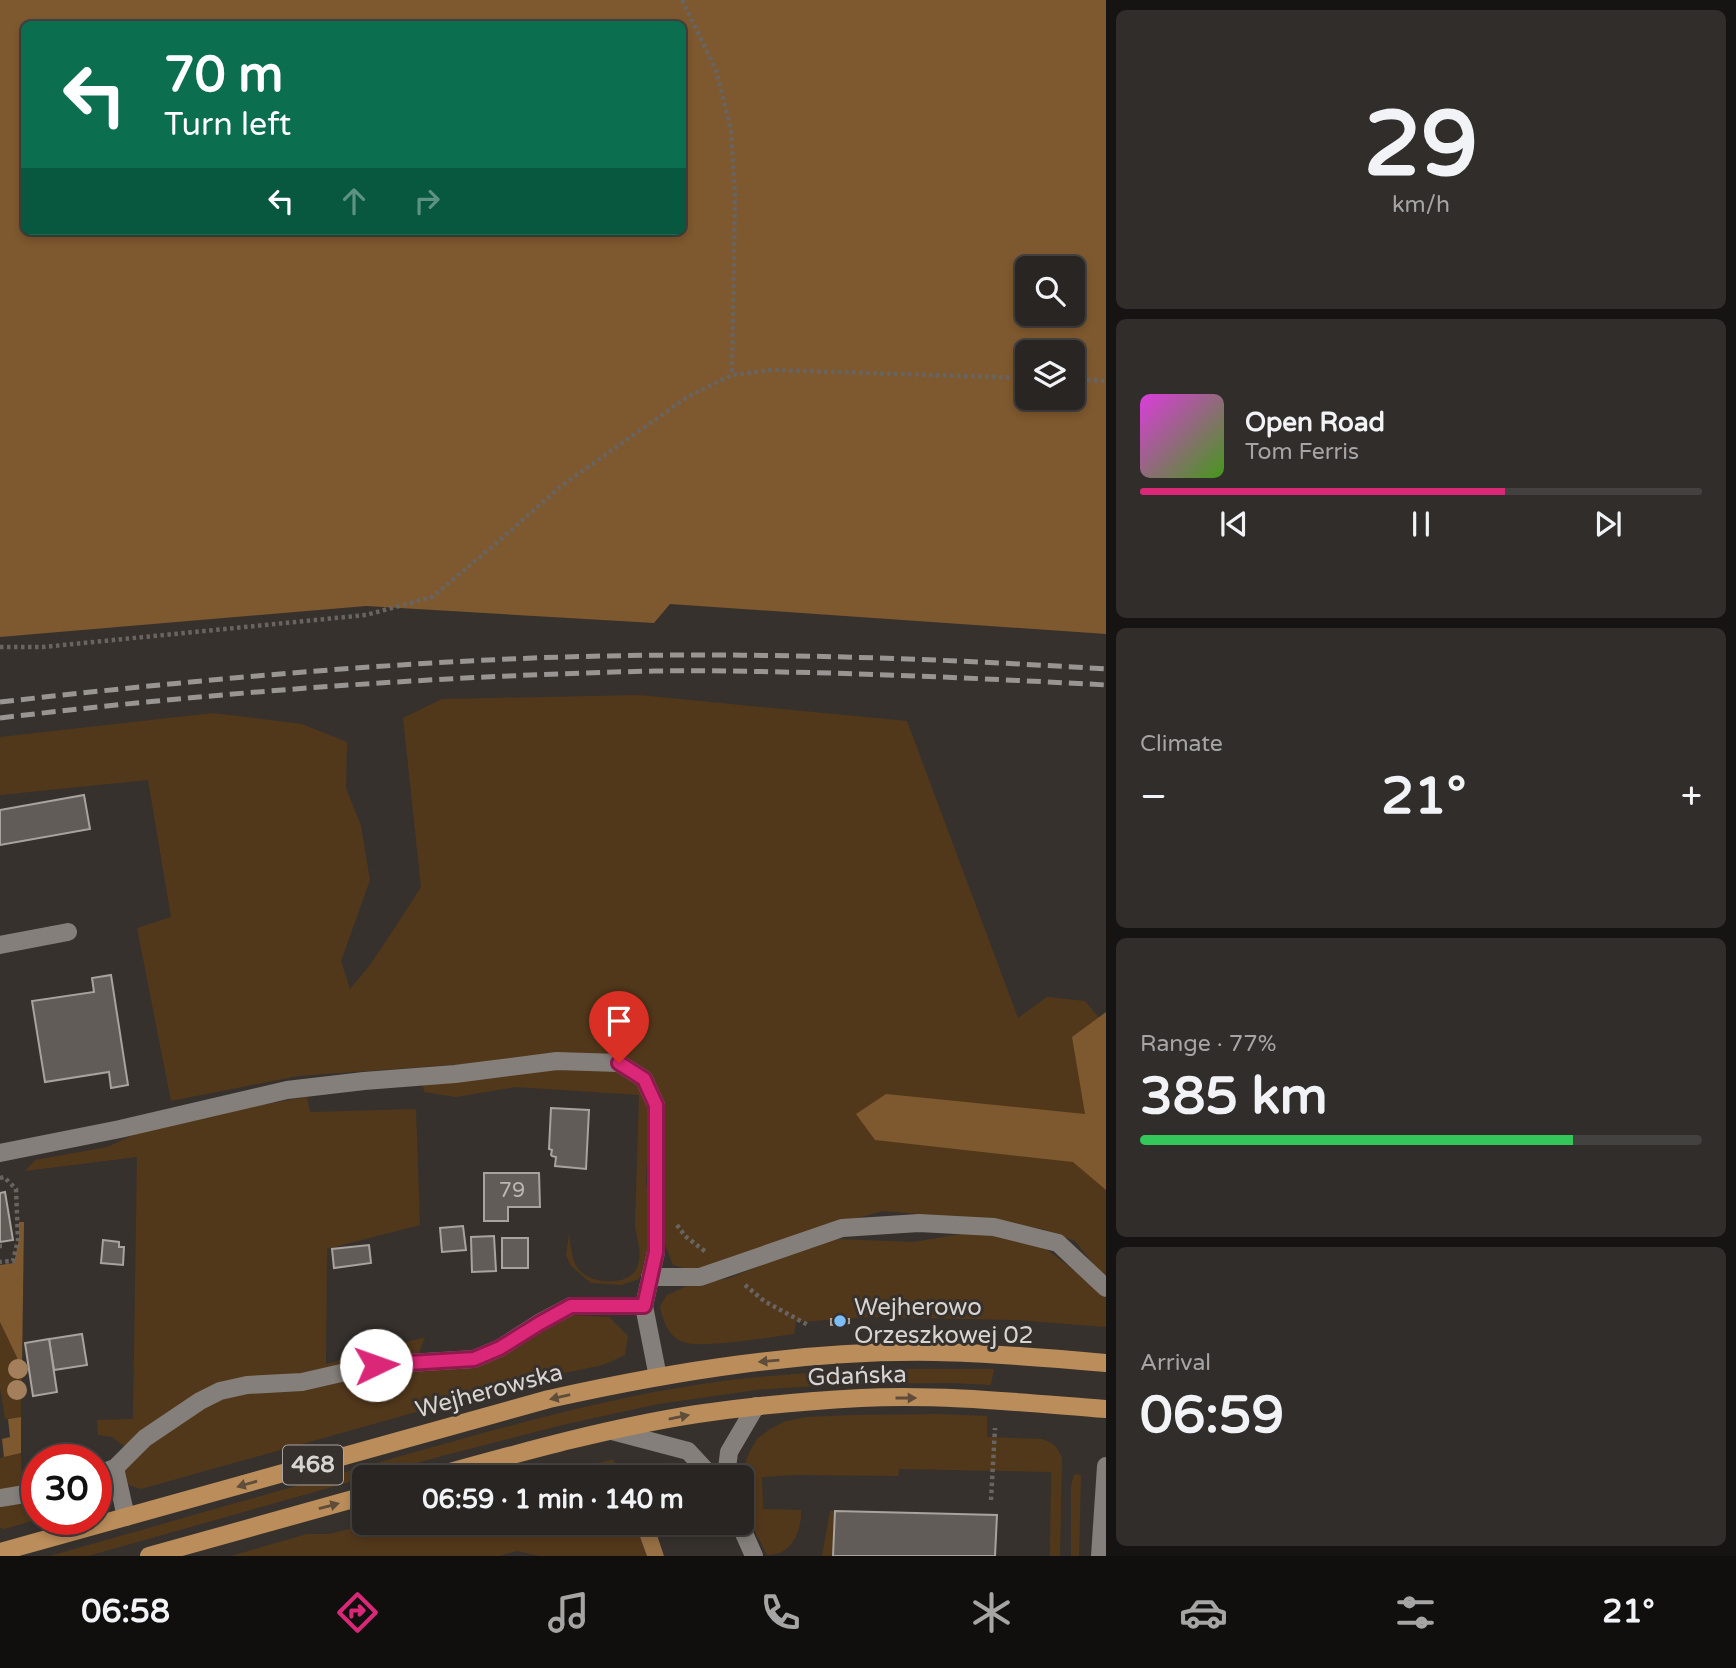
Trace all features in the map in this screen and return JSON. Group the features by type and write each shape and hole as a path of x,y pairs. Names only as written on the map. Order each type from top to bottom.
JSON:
{"main road":[{"name":"Gdańska","path":"627,1382 738,1363 853,1354 933,1352 1106,1363"},
{"name":"Wejherowska","path":"0,1552 549,1399 627,1382"},
{"name":"Gdańska","path":"612,1431 695,1414 756,1406 863,1398 997,1401 1106,1409"},
{"path":"475,1465 612,1431"},
{"name":"468","path":"149,1556 352,1499"}],"street":[{"path":"0,944 68,932"},
{"path":"0,1153 120,1129 287,1090 557,1061 619,1063 644,1079 656,1105 656,1252 644,1306 657,1377"},
{"path":"650,1277 700,1277 842,1228 919,1223 994,1227 1058,1243 1106,1288"},
{"path":"112,1469 145,1438 200,1401 220,1391 247,1385 302,1381 376,1365 474,1359 500,1348 571,1306 644,1306"},
{"path":"727,1465 729,1452 756,1406"},
{"path":"612,1431 688,1451 701,1465"},
{"path":"1100,1556 1106,1466"},
{"path":"115,1468 126,1517"},
{"path":"0,1498 21,1495"},
{"path":"745,1535 754,1556"}],"path":[{"path":"682,0 716,70 731,130 734,196 732,375"},
{"path":"0,647 43,647 366,615 432,597 560,487 687,397 732,375 772,370 1015,378"},
{"path":"1085,380 1106,381"},
{"path":"0,1178 4,1177 16,1189 18,1240 13,1261 0,1262"},
{"path":"991,1500 995,1428"}],"shaded area":[{"path":"0,0 1106,0 1106,634 670,604 654,623 366,606 0,637"},
{"path":"639,695 907,721 1018,1018 1047,997 1085,1001 1106,1026 1106,1280 1075,1241 1042,1229 975,1219 883,1211 811,1231 695,1271 673,1265 665,1245 648,1074 560,1057 298,1076 171,1101 137,928 171,917 148,780 0,795 0,737 213,713 302,724 347,742 346,788 361,826 370,880 341,961 350,989 370,965 421,887 403,718 442,699"},
{"path":"1106,1012 1106,1190 1073,1162 875,1140 856,1114 886,1094 1085,1114 1072,1037"},
{"path":"544,1067 602,1067 629,1075 645,1093 649,1116 646,1183 651,1206 651,1251 639,1279 621,1285 591,1283 571,1266 566,1255 569,1234 575,1263 586,1276 612,1282 628,1277 638,1265 635,1226 639,1095 516,1087 456,1097 424,1092 423,1086 439,1080"},
{"path":"307,1097 310,1112 416,1109 420,1225 327,1249 326,1364 425,1337 419,1353 377,1359 173,1412 124,1446 112,1437 98,1435 97,1420 133,1419 137,1157 25,1171 35,1160 107,1147 140,1132 207,1114"},
{"path":"19,1222 24,1222 22,1368 0,1322 0,1265 14,1263"},
{"path":"994,1233 1038,1243 1078,1273 1106,1298 1106,1327 1015,1320 872,1317 796,1322 794,1334 737,1342 692,1344 674,1336 661,1312 660,1306 667,1295 687,1286 730,1278 798,1250 837,1239 914,1242 960,1234"},
{"path":"569,1315 609,1317 628,1336 625,1355 603,1365 531,1380 141,1489 129,1485 122,1477 124,1461 228,1393 381,1370 433,1366"},
{"path":"0,1322 22,1368 21,1417 5,1419 0,1387"},
{"path":"882,1369 994,1369 991,1385 848,1384 756,1390 658,1404 558,1426 410,1465 370,1465 583,1407 724,1381"},
{"path":"987,1416 987,1437 1041,1439 1052,1443 1062,1458 1060,1556 1050,1556 1051,1472 899,1469 898,1476 762,1477 763,1509 801,1510 797,1534 789,1547 767,1555 754,1530 754,1465 744,1465 757,1439 786,1421 807,1417"},
{"path":"21,1417 21,1453 4,1457 2,1439 10,1437 8,1419"},
{"path":"21,1453 21,1491 0,1494 0,1458"},
{"path":"613,1459 615,1465 591,1465"},
{"path":"352,1470 352,1481 88,1556 50,1556"},
{"path":"1074,1474 1081,1475 1079,1556 1071,1556 1071,1487"},
{"path":"21,1500 21,1524 0,1528 0,1504"},
{"path":"830,1511 835,1511 833,1556 822,1556"},
{"path":"352,1528 352,1535 639,1535 647,1556 539,1556 517,1551 499,1556 231,1556 307,1534 330,1534"},
{"path":"639,1535 657,1535 664,1556 647,1556"}],"building":[{"path":"84,795 90,829 0,845 0,810"},
{"path":"111,975 128,1085 111,1088 109,1072 45,1082 32,1001 94,992 92,978"},
{"path":"551,1108 589,1110 586,1169 555,1166 556,1157 551,1155 552,1150 549,1149"},
{"path":"484,1173 539,1173 540,1207 508,1207 508,1221 484,1221"},
{"path":"5,1192 13,1240 0,1242 0,1193"},
{"path":"463,1226 466,1250 442,1252 440,1228"},
{"path":"494,1236 496,1271 472,1272 471,1237"},
{"path":"502,1238 528,1238 528,1268 502,1268"},
{"path":"103,1240 119,1242 119,1247 124,1247 123,1265 101,1263"},
{"path":"369,1245 371,1263 334,1268 332,1249"},
{"name":"Wejherowo Orzeszkowej 02","path":"831,1319 849,1319 849,1323 831,1325"},
{"path":"82,1334 87,1365 54,1370 49,1339"},
{"path":"49,1339 57,1392 33,1396 25,1343"},
{"path":"835,1511 997,1515 995,1556 833,1556"}],"railway":[{"path":"0,702 266,675 533,658 820,656 1106,669"},
{"path":"0,718 163,700 327,687 573,673 833,673 1106,685"}],"place":[{"name":"Wejherowo Orzeszkowej 02","path":"840,1321"}],"route":[{"path":"376,1365 474,1359 500,1348 571,1306 644,1306 656,1252 656,1105 644,1079 619,1063"}]}
